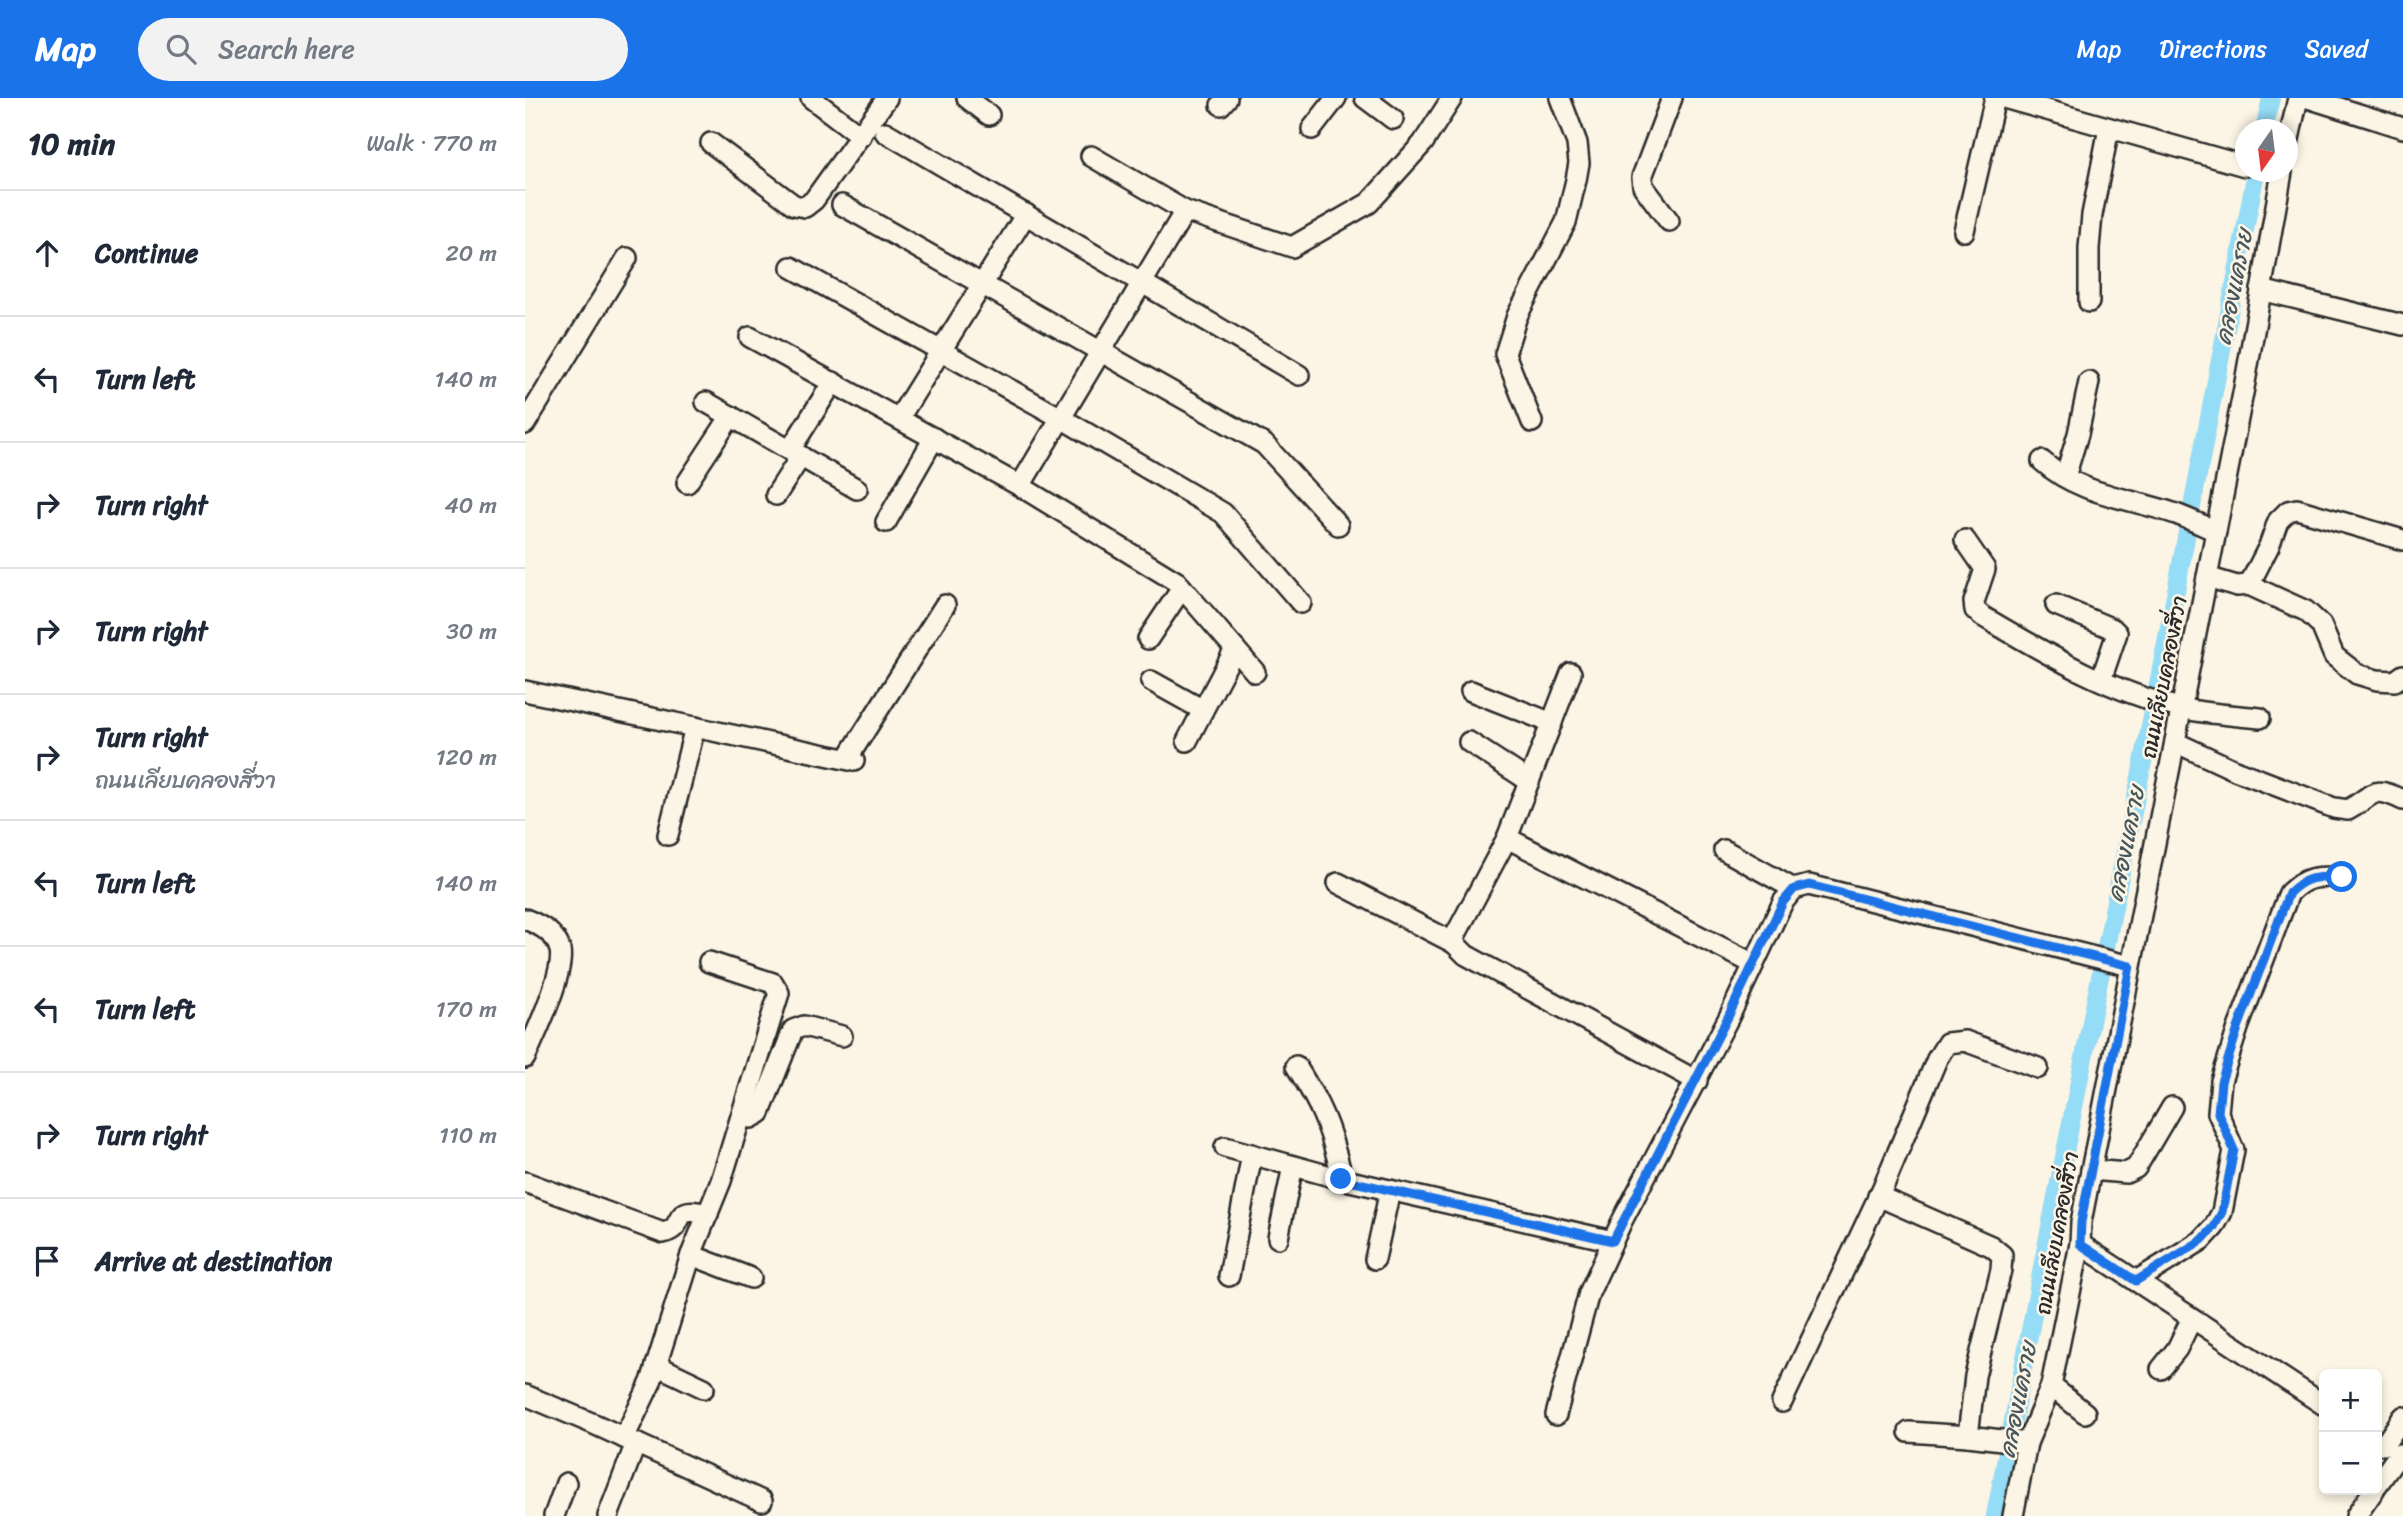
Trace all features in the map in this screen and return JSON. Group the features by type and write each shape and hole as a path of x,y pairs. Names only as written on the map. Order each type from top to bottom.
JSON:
{"street":[{"path":"811,98 861,136"},
{"path":"711,143 794,205 805,206 814,200 887,98"},
{"path":"967,98 989,115"},
{"path":"1312,129 1336,98"},
{"path":"1365,98 1393,119"},
{"path":"1091,156 1185,211 1291,247 1369,203 1416,151 1452,98"},
{"path":"1532,422 1505,354 1517,316 1566,222 1576,180 1579,163 1577,143 1560,98"},
{"path":"1669,221 1643,186 1642,177 1672,98"},
{"path":"1964,231 1995,98"},
{"path":"2004,98 2235,164"},
{"path":"2293,119 2298,98"},
{"path":"2308,98 2403,128"},
{"path":"2089,302 2092,215 2109,128"},
{"path":"885,132 1299,375"},
{"name":"ถนนเลียบคลองสี่วา","path":"2013,1516 2020,1443 2051,1386 2080,1244 2081,1222 2261,290 2276,182"},
{"path":"842,205 1264,444 1338,525"},
{"path":"1020,486 1185,211"},
{"path":"899,418 1026,214"},
{"path":"525,424 627,258"},
{"path":"791,267 1061,418 1223,513 1301,603"},
{"path":"2261,290 2403,325"},
{"path":"750,337 1020,486 1177,582 1255,672"},
{"path":"776,495 833,382"},
{"path":"2065,477 2078,435 2089,382"},
{"path":"706,402 856,489"},
{"path":"687,483 731,416"},
{"path":"886,522 934,438"},
{"path":"2042,461 2052,470 2083,487 2184,517 2216,531"},
{"path":"2249,584 2269,546 2278,521 2288,511 2297,509 2403,540"},
{"path":"1965,540 1985,569 1974,602 1975,610 2049,656 2136,695 2181,708 2260,718"},
{"path":"2207,577 2237,586 2249,584 2306,611 2321,625 2334,656 2357,674 2377,680 2395,681 2403,675"},
{"path":"1148,639 1182,588"},
{"path":"525,691 850,760 945,605"},
{"path":"2056,605 2117,633 2101,680"},
{"path":"1187,741 1235,649"},
{"path":"1454,943 1455,936 1507,838 1571,673"},
{"path":"1151,681 1203,710"},
{"path":"1471,691 1552,723"},
{"path":"668,835 695,727"},
{"path":"1469,742 1529,781"},
{"path":"2175,742 2235,770 2334,808 2348,810 2378,791 2385,791 2403,800"},
{"path":"1507,838 1752,963"},
{"path":"1724,849 1794,889"},
{"path":"2136,1281 2202,1240 2214,1227 2222,1212 2234,1150 2218,1113 2221,1082 2238,1028 2289,893 2301,881 2315,877 2342,877"},
{"path":"1338,883 1454,943 1466,955 1697,1080"},
{"path":"1556,1415 1589,1293 1613,1241 1697,1080 1752,963 1783,902 1794,889 1809,885 2130,966"},
{"path":"525,919 540,925 554,937 561,951 559,971 525,1058"},
{"path":"608,1516 635,1420 656,1365 691,1255 721,1181 779,993 773,983 709,962"},
{"path":"742,1115 751,1118 760,1113 793,1030 804,1026 842,1036"},
{"path":"1782,1402 1878,1196 1937,1059 1948,1043 1965,1041 2038,1068"},
{"path":"1296,1066 1326,1117 1341,1170 1341,1179"},
{"path":"2091,1170 2126,1173 2136,1168 2172,1107"},
{"path":"1225,1147 1341,1179 1613,1241"},
{"path":"1229,1276 1252,1154"},
{"path":"1278,1238 1293,1166"},
{"path":"525,1182 663,1233 673,1229 686,1211 708,1214"},
{"path":"1374,1259 1389,1190"},
{"path":"1878,1196 1991,1246 2002,1255 2001,1270 1975,1376 1976,1436"},
{"path":"2080,1244 2319,1402"},
{"path":"691,1255 751,1278"},
{"path":"2161,1369 2176,1349 2192,1318"},
{"path":"656,1365 704,1388"},
{"path":"2051,1386 2085,1413"},
{"path":"525,1395 762,1502"},
{"path":"2382,1471 2403,1417"},
{"path":"1909,1432 1976,1436 2020,1443"},
{"path":"554,1516 566,1483"},
{"path":"2356,1516 2370,1495"}],"waterway":[{"name":"คลองเเคราย","path":"2266,119 2271,98"},
{"name":"คลองเเคราย","path":"1995,1516 2254,182"}],"route":[{"path":"1341,1179 1613,1241 1697,1080 1783,902 1794,889 1809,885 2130,966 2081,1222 2080,1244 2136,1281 2202,1240 2214,1227 2222,1212 2234,1150 2218,1113 2221,1082 2238,1028 2289,893 2301,881 2315,877 2342,877"}]}
